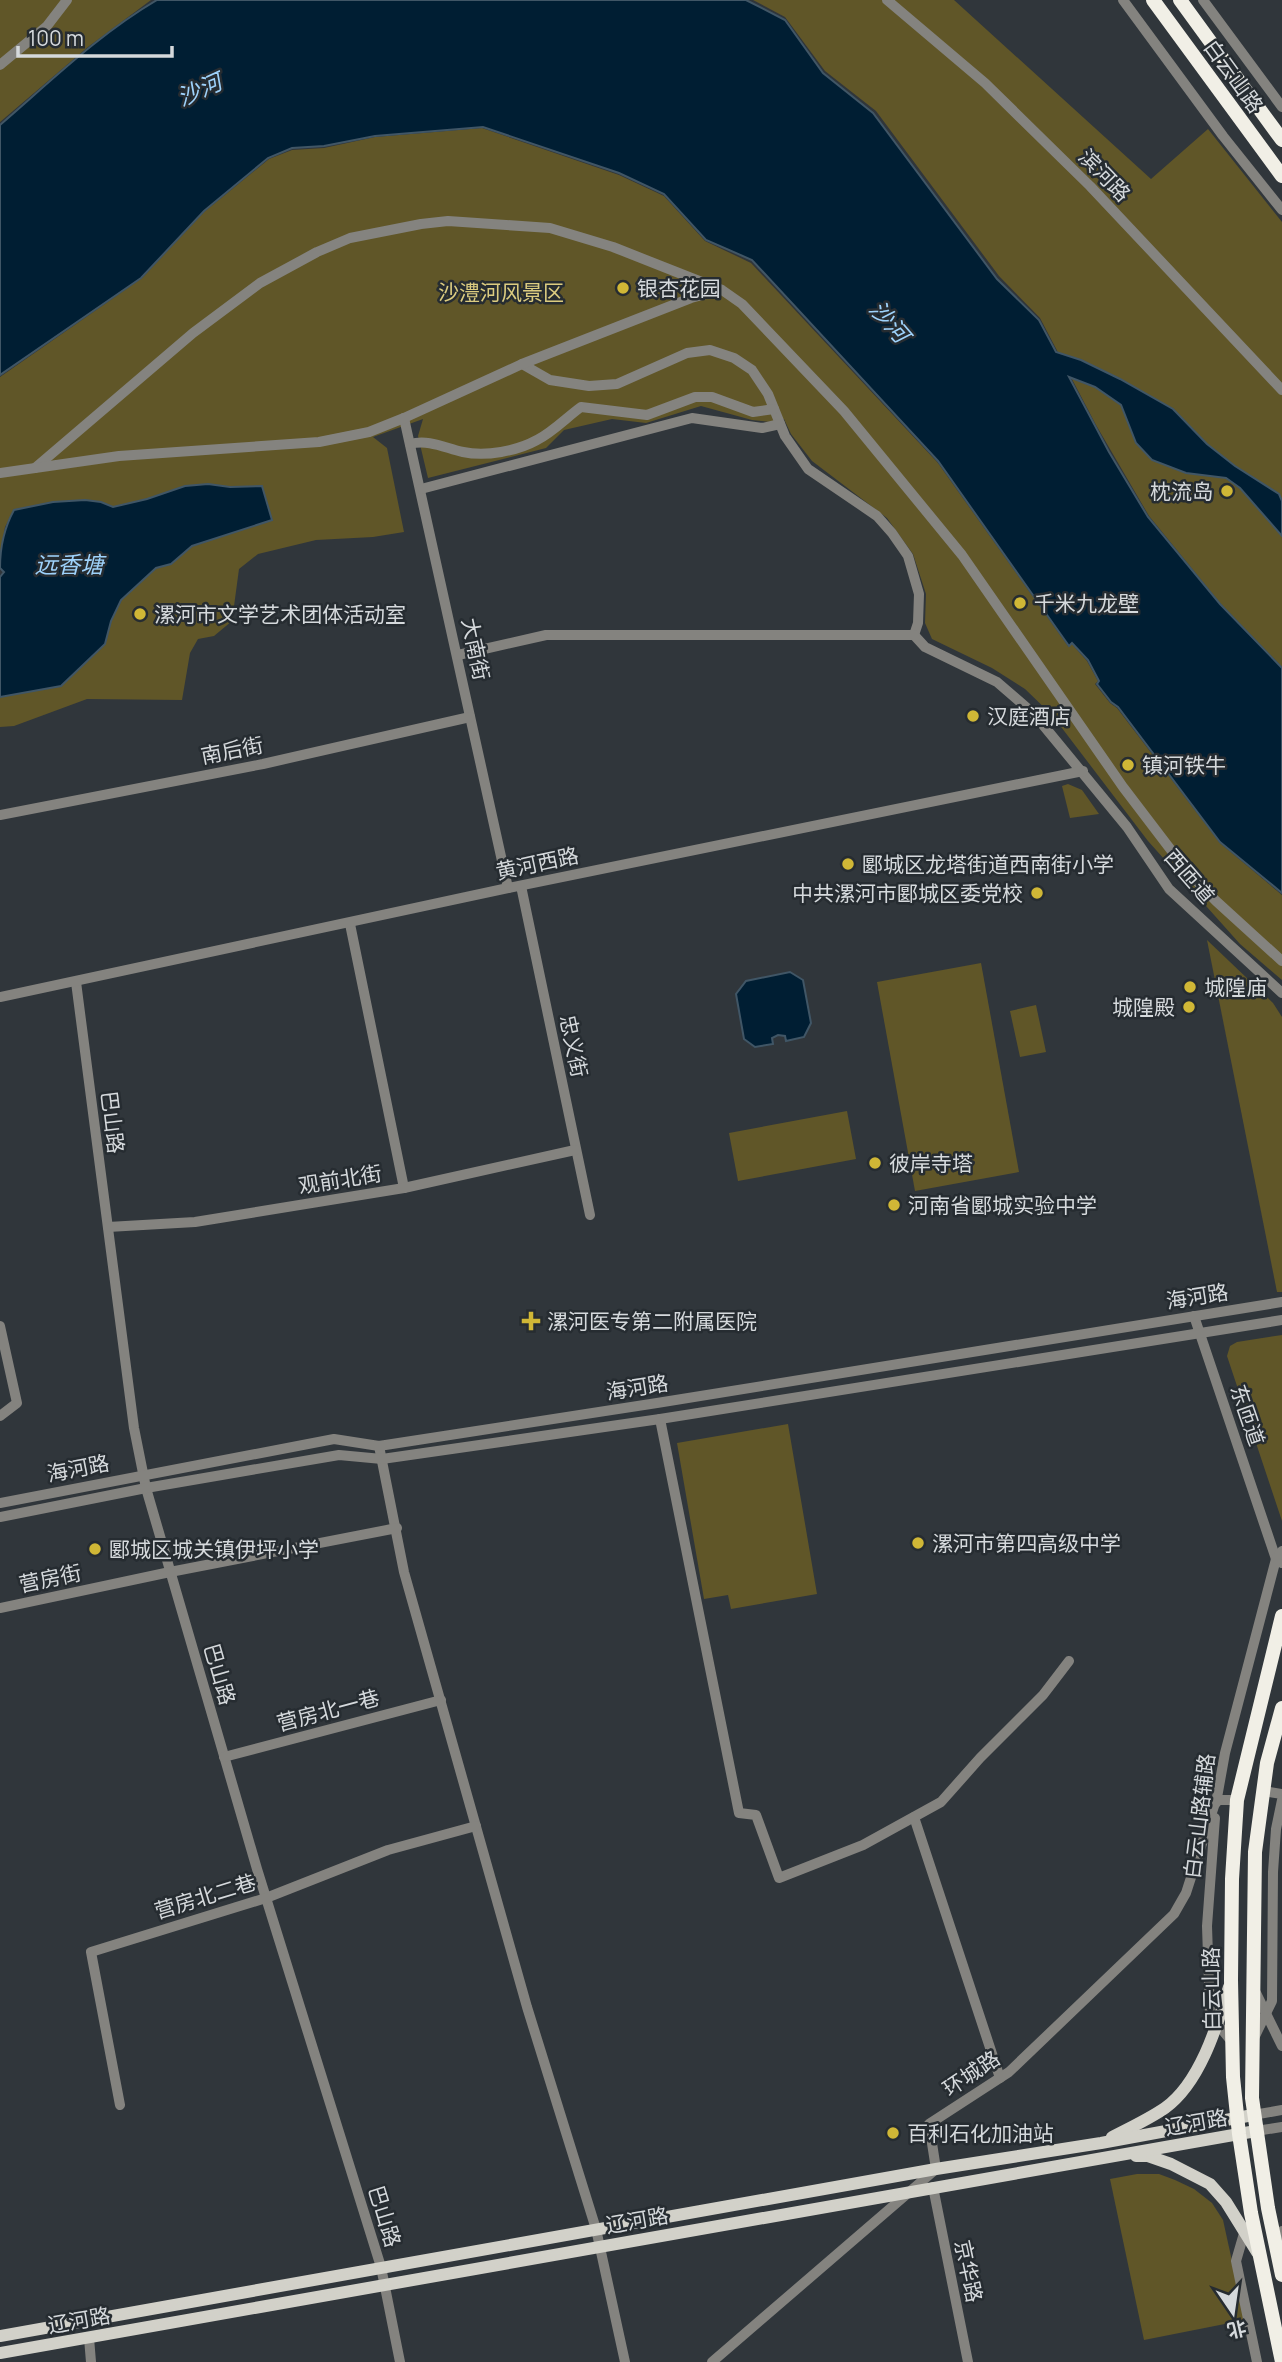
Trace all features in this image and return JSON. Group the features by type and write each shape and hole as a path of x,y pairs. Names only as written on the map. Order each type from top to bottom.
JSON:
{"highway":[{"name":"白云山路","path":"1153,0 1282,176"},
{"name":"白云山路","path":"1180,0 1282,140"},
{"name":"白云山路","path":"1282,1616 1237,1800 1232,1879 1231,1980 1239,2134 1251,2213 1282,2362"},
{"name":"白云山路","path":"1281,2267 1255,2131 1252,1982 1255,1852 1267,1763 1282,1708"}],"main road":[{"path":"1101,2143 1167,2107 1192,2079 1218,2024 1231,1980"},
{"name":"辽河路","path":"0,2336 1254,2115"},
{"name":"辽河路","path":"0,2353 1255,2131"},
{"path":"1104,2157 1148,2156 1198,2176 1219,2193 1261,2257"}],"street":[{"path":"0,65 47,26 67,0"},
{"name":"滨河路","path":"887,0 985,83 1090,186 1282,390"},
{"path":"1123,0 1223,136 1282,210"},
{"path":"1203,0 1282,107"},
{"path":"35,468 193,333 260,283 317,252 350,239 448,221 550,228 613,247 722,290 742,304 844,411 962,555 1123,787 1187,872 1282,961"},
{"path":"690,278 695,285 691,298"},
{"path":"0,473 119,456 319,442 369,432 522,364 691,298 722,290"},
{"path":"458,654 547,635 914,635 918,623 919,594 908,556 877,516 808,469 785,436 768,394 752,370 734,358 710,350 688,353 617,384 589,386 550,380 522,364"},
{"path":"410,444 422,441 467,453 493,453 538,440 580,407 647,415 695,397 712,397 752,412 774,409"},
{"name":"大南街","path":"404,418 508,888"},
{"path":"421,489 692,418 762,428 780,424"},
{"name":"西匝道","path":"914,635 925,647 997,682 1034,714 1127,827 1169,889 1282,993"},
{"name":"南后街","path":"0,815 262,764 470,718"},
{"name":"黄河西路","path":"0,997 508,888 1083,771"},
{"name":"忠义街","path":"521,886 590,1215"},
{"path":"350,923 404,1188"},
{"name":"巴山路","path":"76,982 134,1428 146,1488 266,1898 381,2267 400,2362"},
{"name":"观前北街","path":"108,1227 195,1222 404,1188 575,1150"},
{"name":"海河路","path":"0,1503 334,1439 379,1446 657,1404 1282,1302"},
{"name":"东匝道","path":"1194,1316 1280,1558"},
{"name":"海河路","path":"0,1514 339,1455 382,1460 660,1419 1282,1320"},
{"path":"0,1326 17,1403 0,1416"},
{"path":"660,1419 739,1813 756,1815 779,1878 863,1845 941,1802 1043,1695 1069,1661"},
{"path":"379,1446 404,1572 527,2007 596,2229 625,2362"},
{"name":"营房街","path":"0,1608 397,1528"},
{"name":"白云山路辅路","path":"1233,2044 1210,2015 1207,1926 1216,1800 1225,1753 1280,1558"},
{"name":"营房北一巷","path":"224,1757 441,1700"},
{"path":"1264,1791 1282,1794"},
{"path":"1216,1800 1237,1800"},
{"name":"环城路","path":"936,2169 929,2124 1009,2072 1174,1914 1186,1893 1216,1800"},
{"path":"1252,2043 1272,2001 1273,1872 1276,1829 1282,1800"},
{"path":"914,1817 1000,2078"},
{"name":"营房北二巷","path":"120,2105 91,1952 266,1898 387,1850 476,1826"},
{"path":"1252,1982 1265,2015 1282,2046"},
{"name":"辽河路","path":"1254,2115 1282,2110"},
{"name":"辽河路","path":"1255,2131 1282,2127"},
{"path":"712,2362 936,2169"},
{"name":"京华路","path":"933,2187 968,2362"},
{"path":"1268,2208 1282,2225"},
{"path":"1251,2213 1236,2261 1257,2362"},
{"path":"1281,2267 1282,2231"},
{"path":"89,2338 91,2362"}],"green space":[{"path":"0,0 151,0 88,47 0,122"},
{"path":"753,0 954,0 1151,179 1208,129 1282,222 1282,667 1220,603 1149,516 1096,425 1040,318 999,276 876,111 825,71 785,17"},
{"name":"沙澧河风景区","path":"482,128 619,175 664,196 705,241 751,263 938,463 1068,646 1072,644 1087,661 1098,681 1095,684 1117,708 1220,843 1282,895 1282,980 1240,944 1148,841 1052,715 1025,689 992,668 932,639 925,623 926,594 913,554 887,518 812,461 791,434 784,419 770,422 752,420 701,406 646,423 612,419 564,430 546,448 428,478 418,436 423,419 373,437 387,448 404,532 373,537 316,540 258,554 239,569 232,621 214,636 198,639 190,653 182,700 87,699 14,726 0,727 0,697 61,685 105,644 111,621 121,600 156,568 171,564 191,546 271,520 261,486 185,486 113,507 101,502 53,502 14,510 5,527 0,559 0,377 142,278 204,212 269,159 292,150 324,148 375,137"},
{"path":"1068,784 1082,790 1099,814 1070,818 1062,786"},
{"path":"1207,940 1273,1003 1282,1017 1282,1292 1277,1292"},
{"path":"981,963 1019,1172 915,1191 877,982"},
{"path":"1036,1005 1046,1052 1020,1057 1010,1011"},
{"path":"847,1111 856,1159 738,1181 729,1133"},
{"path":"1282,1335 1282,1521 1227,1356 1230,1346 1237,1342"},
{"path":"788,1424 817,1594 731,1609 728,1595 704,1599 677,1443"},
{"path":"1137,2174 1159,2174 1175,2180 1194,2189 1212,2203 1223,2220 1245,2320 1144,2340 1110,2179"}],"water":[{"name":"沙河","path":"157,0 746,0 785,20 823,73 873,113 997,279 1039,320 1056,352 1081,360 1120,379 1173,409 1207,444 1279,494 1282,501 1282,536 1240,488 1226,478 1186,473 1152,460 1136,443 1121,405 1095,387 1069,377 1148,517 1220,604 1282,668 1282,893 1220,842 1118,707 1097,684 1099,681 1088,660 1072,643 1069,646 938,461 752,260 706,240 664,194 619,173 483,127 375,136 324,146 292,148 268,158 204,211 141,278 0,375 0,125 95,43"},
{"name":"远香塘","path":"208,484 230,487 262,486 272,520 192,546 171,564 156,568 121,600 111,621 105,644 61,686 0,697 0,577 4,572 0,568 0,560 5,531 14,510 53,502 85,500 113,507 185,486"},
{"path":"790,972 803,980 811,1023 804,1037 786,1041 785,1036 778,1035 772,1038 773,1044 755,1047 744,1039 736,994 746,981"}],"place":[{"name":"银杏花园","path":"623,288"},
{"name":"枕流岛","path":"1227,491"},
{"name":"千米九龙壁","path":"1020,603"},
{"name":"漯河市文学艺术团体活动室","path":"140,614"},
{"name":"汉庭酒店","path":"973,716"},
{"name":"镇河铁牛","path":"1128,765"},
{"name":"郾城区龙塔街道西南街小学","path":"848,864"},
{"name":"中共漯河市郾城区委党校","path":"1037,893"},
{"name":"城隍庙","path":"1190,987"},
{"name":"城隍殿","path":"1189,1007"},
{"name":"彼岸寺塔","path":"875,1163"},
{"name":"河南省郾城实验中学","path":"894,1205"},
{"name":"漯河医专第二附属医院","path":"531,1321"},
{"name":"漯河市第四高级中学","path":"918,1543"},
{"name":"郾城区城关镇伊坪小学","path":"95,1549"},
{"name":"百利石化加油站","path":"893,2133"}]}
